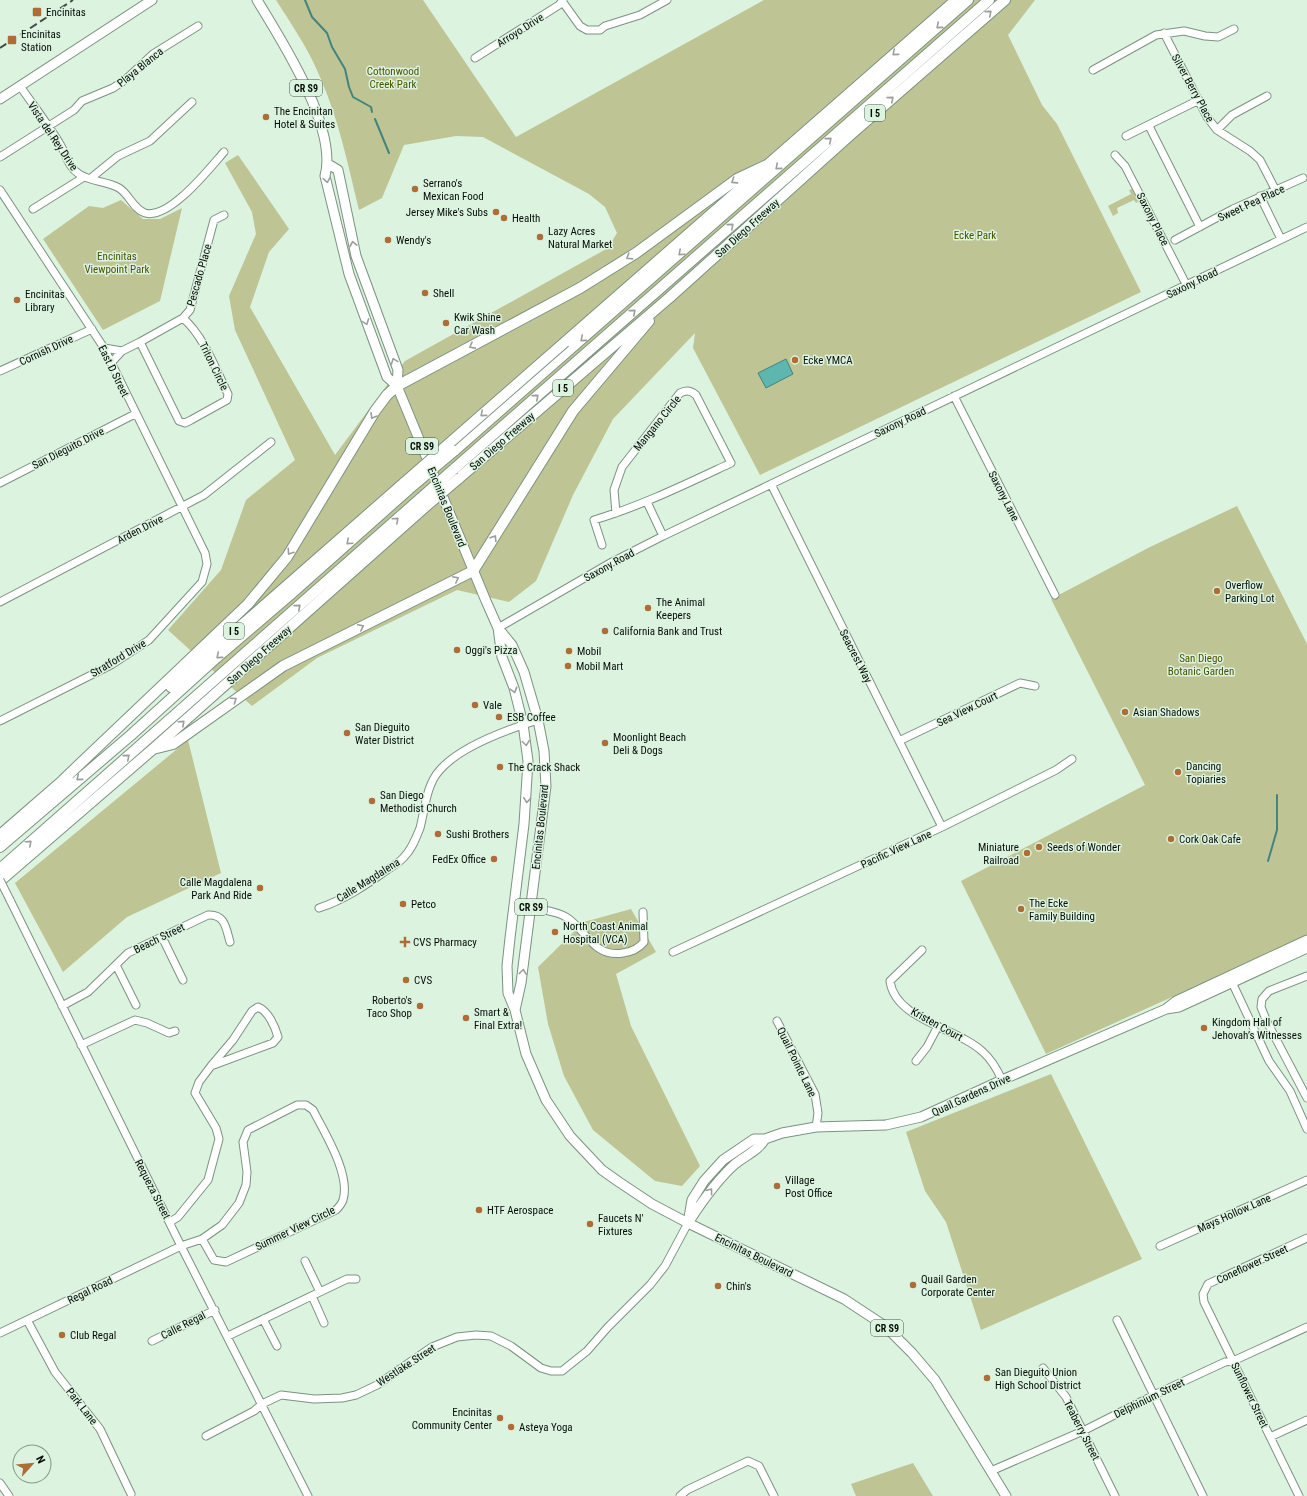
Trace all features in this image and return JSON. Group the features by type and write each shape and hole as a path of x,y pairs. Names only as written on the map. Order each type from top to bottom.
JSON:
{"highway":[{"name":"I 5","path":"0,835 407,486 565,342 956,0"},
{"path":"0,847 131,735 215,659 291,594 407,486 454,451 968,0"},
{"path":"0,868 421,498 456,474 989,0"},
{"name":"San Diego Freeway","path":"0,881 153,749 425,507 456,474 669,298 849,136 1005,0"},
{"path":"63,780 248,604 288,557 375,411 387,395 397,386 580,288 636,253 737,179 769,164"},
{"path":"153,749 172,744 283,666 473,571 573,410 669,298"}],"main road":[{"path":"0,100 152,0"},
{"name":"Encinitas Boulevard","path":"257,0 301,74 316,112 328,164 325,176 348,274 387,377 397,386 498,628 512,645 524,672 538,720 544,751 546,786 521,983 515,1010"},
{"name":"Encinitas Boulevard","path":"328,164 338,170 356,256 398,370 397,386"},
{"name":"Encinitas Boulevard","path":"498,628 502,658 514,688 523,724 528,761 528,791 507,966 508,993 515,1010 526,1054 544,1094 570,1136 602,1170 619,1182 652,1204 688,1223 844,1299 885,1326 912,1353 935,1380 1006,1496"},
{"name":"Quail Gardens Drive","path":"688,1223 716,1184 734,1165 760,1148 766,1139 782,1133 816,1127 886,1125 904,1122 932,1113 1002,1080 1166,1009 1179,1007 1307,940"},
{"name":"Quail Gardens Drive","path":"1231,979 1307,948"}],"street":[{"path":"563,0 580,26 587,30 600,30 605,26 640,15 667,0"},
{"name":"Arroyo Drive","path":"474,58 559,5 563,0"},
{"name":"Playa Blanca","path":"0,157 74,110 82,101 114,88 126,80 153,54 198,26"},
{"path":"1093,70 1156,35 1184,31 1205,36 1218,37 1234,29"},
{"name":"Silver Berry Place","path":"1164,33 1207,117 1217,130 1250,151 1260,160 1275,189"},
{"name":"Vista del Rey Drive","path":"20,86 60,144 70,164 77,173 87,178 119,188 127,195 136,208 145,213 159,212 191,190 224,152"},
{"path":"1217,130 1232,115 1267,96"},
{"path":"1126,136 1149,126 1199,100"},
{"path":"33,209 87,178 118,156 150,141 192,102"},
{"path":"1149,126 1200,227"},
{"name":"Saxony Place","path":"1115,155 1125,166 1187,286"},
{"name":"Sweet Pea Place","path":"1175,240 1260,196 1303,178"},
{"name":"East D Street","path":"0,190 104,348 135,414 205,553 207,564"},
{"path":"1260,196 1281,239"},
{"name":"Pescado Place","path":"111,363 122,351 183,318 190,310 195,298 214,220 224,215"},
{"name":"Saxony Road","path":"498,628 612,562 663,536 1187,286 1307,227"},
{"name":"Triton Circle","path":"140,342 179,421 185,423 227,400 228,394 201,338 194,328 183,318"},
{"name":"Cornish Drive","path":"0,371 92,329"},
{"path":"104,348 122,351"},
{"name":"Mangano Circle","path":"602,545 594,520 616,513 647,502 731,463 696,395 693,392 685,391 680,393 622,467 614,490 616,513"},
{"name":"Saxony Lane","path":"954,396 1054,595"},
{"name":"San Dieguito Drive","path":"0,483 135,414"},
{"name":"Arden Drive","path":"0,602 204,495 271,442"},
{"name":"Seacrest Way","path":"771,484 942,827"},
{"path":"647,502 663,536"},
{"name":"Stratford Drive","path":"0,721 111,664 149,640 202,582 207,564"},
{"name":"Sea View Court","path":"899,741 1020,683 1035,686"},
{"name":"Calle Magdalena","path":"319,908 357,890 404,857 413,845 420,827 426,796 438,772 448,762 467,749 523,724 538,720"},
{"name":"Pacific View Lane","path":"673,952 942,827 1056,770 1072,759"},
{"name":"Requeza Street","path":"0,881 181,1246 215,1310 308,1496"},
{"path":"531,907 566,916 598,949 616,954 633,950 644,942 643,912"},
{"name":"Beach Street","path":"62,1006 88,992 128,953 208,914 216,914 223,919 230,942"},
{"path":"162,937 183,980"},
{"name":"Kristen Court","path":"922,950 890,981 893,995 914,1014 982,1051 994,1064 1002,1080"},
{"path":"116,965 136,1005"},
{"path":"1307,976 1269,991 1262,999 1261,1007 1307,1098"},
{"path":"1231,979 1269,1061 1290,1091 1307,1129"},
{"path":"170,1222 178,1217 208,1180 219,1138 218,1133 195,1093 199,1082 210,1066 233,1040 252,1011 258,1006 264,1009 276,1030 278,1037 274,1043 210,1066"},
{"path":"81,1045 135,1020 148,1022 169,1033 175,1031"},
{"name":"Quail Pointe Lane","path":"777,1021 815,1094 818,1113 816,1127"},
{"path":"916,1060 927,1047 938,1026"},
{"name":"Summer View Circle","path":"181,1246 202,1239 222,1225 239,1203 246,1185 247,1172 243,1142 248,1130 297,1105 306,1105 313,1110 339,1163 345,1188 343,1200 336,1210 226,1262 214,1260 210,1256 202,1239"},
{"name":"Mays Hollow Lane","path":"1160,1246 1307,1180"},
{"name":"Westlake Street","path":"206,1436 254,1411 262,1404 281,1396 314,1399 342,1398 356,1394 377,1385 432,1346 457,1337 476,1335 491,1336 511,1346 541,1368 551,1371 562,1371 587,1351 608,1327 650,1285 666,1266 688,1223"},
{"name":"Coneflower Street","path":"1203,1294 1208,1284 1307,1238"},
{"name":"Regal Road","path":"0,1333 181,1246"},
{"path":"305,1261 320,1292"},
{"path":"228,1336 346,1279 356,1279"},
{"name":"Sunflower Street","path":"1203,1294 1204,1302 1299,1496"},
{"path":"312,1296 324,1323"},
{"name":"Calle Regal","path":"152,1341 215,1310"},
{"path":"263,1319 277,1346"},
{"name":"Park Lane","path":"27,1320 55,1372 100,1429 132,1494"},
{"path":"1118,1320 1203,1496"},
{"name":"Delphinium Street","path":"991,1471 1083,1431 1154,1395 1225,1362 1233,1361 1307,1327"},
{"name":"Teaberry Street","path":"1043,1368 1066,1398 1115,1496"},
{"path":"1270,1437 1307,1420"},
{"path":"680,1496 687,1490 748,1460 759,1466 774,1496"},
{"path":"0,1483 9,1496"}],"green space":[{"path":"276,0 423,0 516,137 764,0 1035,0 1008,35 1042,105 1057,124 1141,292 760,475 693,348 695,333 613,419 573,495 536,581 509,602 457,590 317,658 252,706 168,630 221,570 246,500 295,460 235,330 229,296 256,234 252,212 225,163 238,155 289,229 269,252 250,307 335,455 405,361 608,248 617,233 605,207 589,194 483,137 456,136 404,145 382,198 359,210 333,110 327,93 316,67"},
{"path":"1132,189 1138,202 1136,203 1134,200 1117,208 1118,213 1113,216 1108,206 1131,194 1129,190"},
{"name":"Encinitas Viewpoint Park","path":"121,200 143,219 160,219 182,208 160,301 103,330 43,239 89,206 103,208"},
{"name":"San Diego Botanic Garden","path":"1237,506 1307,644 1307,936 1046,1054 961,881 1145,785 1051,599 1150,547"},
{"path":"188,740 221,873 127,917 63,972 15,883"},
{"path":"631,909 656,952 616,974 631,1026 700,1166 682,1186 655,1181 593,1130 564,1076 548,1024 538,967 584,922"},
{"path":"1051,1074 1142,1259 981,1330 946,1222 925,1191 906,1132"},
{"path":"913,1463 933,1496 856,1496 851,1484"}],"water":[{"path":"786,359 793,374 766,388 758,373"}],"waterway":[{"path":"305,0 312,17 327,33 332,47 345,69 353,97 371,107 372,112"},
{"path":"375,119 389,153"},
{"path":"1268,861 1277,830 1277,795"}],"railway":[{"path":"0,48 73,0"}],"place":[{"name":"Encinitas","path":"37,12"},
{"name":"Encinitas Station","path":"12,40"},
{"name":"The Encinitan Hotel & Suites","path":"266,117"},
{"name":"Serrano's Mexican Food","path":"415,189"},
{"name":"Jersey Mike's Subs","path":"496,212"},
{"name":"Health","path":"504,218"},
{"name":"Lazy Acres Natural Market","path":"540,237"},
{"name":"Wendy's","path":"388,240"},
{"name":"Shell","path":"425,293"},
{"name":"Encinitas Library","path":"17,300"},
{"name":"Kwik Shine Car Wash","path":"446,323"},
{"name":"Ecke YMCA","path":"795,360"},
{"name":"Overflow Parking Lot","path":"1217,591"},
{"name":"The Animal Keepers","path":"648,608"},
{"name":"California Bank and Trust","path":"605,631"},
{"name":"Oggi's Pizza","path":"457,650"},
{"name":"Mobil","path":"569,651"},
{"name":"Mobil Mart","path":"568,666"},
{"name":"Vale","path":"475,705"},
{"name":"Asian Shadows","path":"1125,712"},
{"name":"ESB Coffee","path":"499,717"},
{"name":"San Dieguito Water District","path":"347,733"},
{"name":"Moonlight Beach Deli & Dogs","path":"605,743"},
{"name":"The Crack Shack","path":"500,767"},
{"name":"Dancing Topiaries","path":"1178,772"},
{"name":"San Diego Methodist Church","path":"372,801"},
{"name":"Sushi Brothers","path":"438,834"},
{"name":"Cork Oak Cafe","path":"1171,839"},
{"name":"Seeds of Wonder","path":"1039,847"},
{"name":"Miniature Railroad","path":"1027,853"},
{"name":"FedEx Office","path":"494,859"},
{"name":"Calle Magdalena Park And Ride","path":"260,888"},
{"name":"Petco","path":"403,904"},
{"name":"The Ecke Family Building","path":"1021,909"},
{"name":"North Coast Animal Hospital (VCA)","path":"555,932"},
{"name":"CVS Pharmacy","path":"405,942"},
{"name":"CVS","path":"406,980"},
{"name":"Roberto's Taco Shop","path":"420,1006"},
{"name":"Smart & Final Extra!","path":"466,1018"},
{"name":"Kingdom Hall of Jehovah’s Witnesses","path":"1204,1028"},
{"name":"Village Post Office","path":"777,1186"},
{"name":"HTF Aerospace","path":"479,1210"},
{"name":"Faucets N' Fixtures","path":"590,1224"},
{"name":"Quail Garden Corporate Center","path":"913,1285"},
{"name":"Chin's","path":"718,1286"},
{"name":"Club Regal","path":"62,1335"},
{"name":"San Dieguito Union High School District","path":"987,1378"},
{"name":"Encinitas Community Center","path":"500,1418"},
{"name":"Asteya Yoga","path":"511,1427"}],"park label":[{"name":"Cottonwood Creek Park","path":"393,77"},
{"name":"Ecke Park","path":"975,235"}]}
